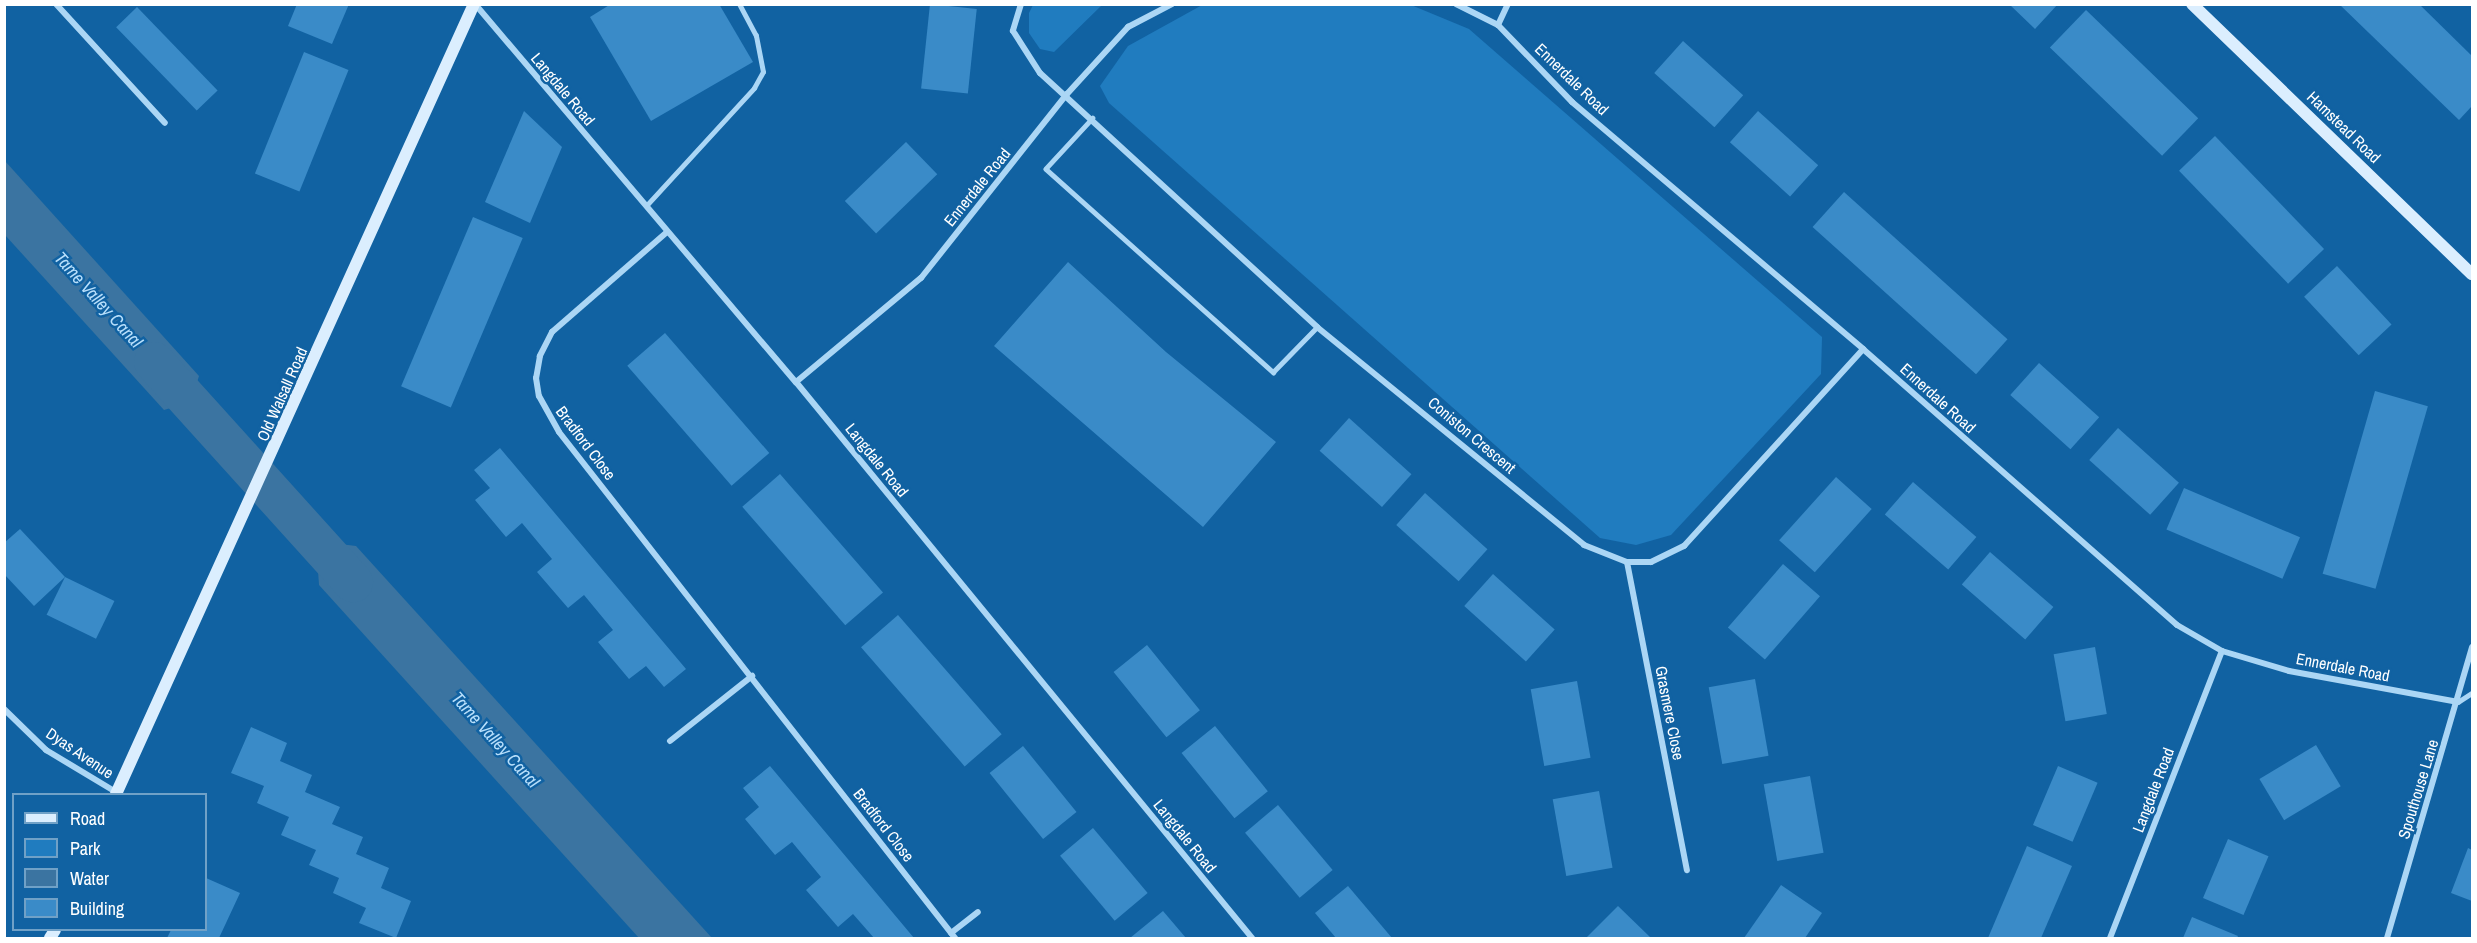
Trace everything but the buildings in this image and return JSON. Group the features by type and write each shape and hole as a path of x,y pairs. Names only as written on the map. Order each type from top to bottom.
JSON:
{"main road":[{"name":"Old Walsall Road","path":"116,793 475,4"},
{"name":"Hamstead Road","path":"2192,4 2472,274"}],"street":[{"path":"56,4 165,123"},
{"name":"Langdale Road","path":"475,4 796,382 1252,939"},
{"name":"Coniston Crescent","path":"1021,4 1013,31 1040,73 1067,94 1317,327 1584,545 1627,562 1651,562 1684,546 1863,349"},
{"name":"Ennerdale Road","path":"796,382 921,278 1067,94 1128,27 1172,4"},
{"name":"Ennerdale Road","path":"1456,4 1498,25 1572,102 1863,349 2176,625 2222,651 2289,671 2458,702"},
{"path":"1498,25 1508,4"},
{"name":"Bradford Close","path":"667,231 552,332 540,356 536,378 539,396 559,432 953,936 978,912"},
{"name":"Grasmere Close","path":"1627,562 1687,870"},
{"name":"Spouthouse Lane","path":"2387,939 2458,702 2472,647"},
{"name":"Langdale Road","path":"2110,939 2222,651"},
{"path":"670,741 752,676"},
{"name":"Dyas Avenue","path":"4,709 46,750 114,793"}],"lane":[{"path":"645,206 754,88 763,72 756,36 739,4"},
{"path":"1093,118 1046,169 1273,372 1317,327"},
{"path":"2458,702 2472,693"},
{"path":"2458,702 2472,699"}],"green space":[{"path":"1033,4 1102,5 1054,52 1040,49 1029,33 1029,13"},
{"path":"1204,4 1411,5 1469,29 1822,337 1821,374 1671,535 1636,545 1600,538 1109,103 1100,86 1128,46"}],"water":[{"name":"Tame Valley Canal","path":"5,161 199,376 191,402 164,410 5,235"},
{"name":"Tame Valley Canal","path":"316,541 356,546 712,938 639,938 319,585"}],"waterway":[{"path":"154,362 353,582"}]}
